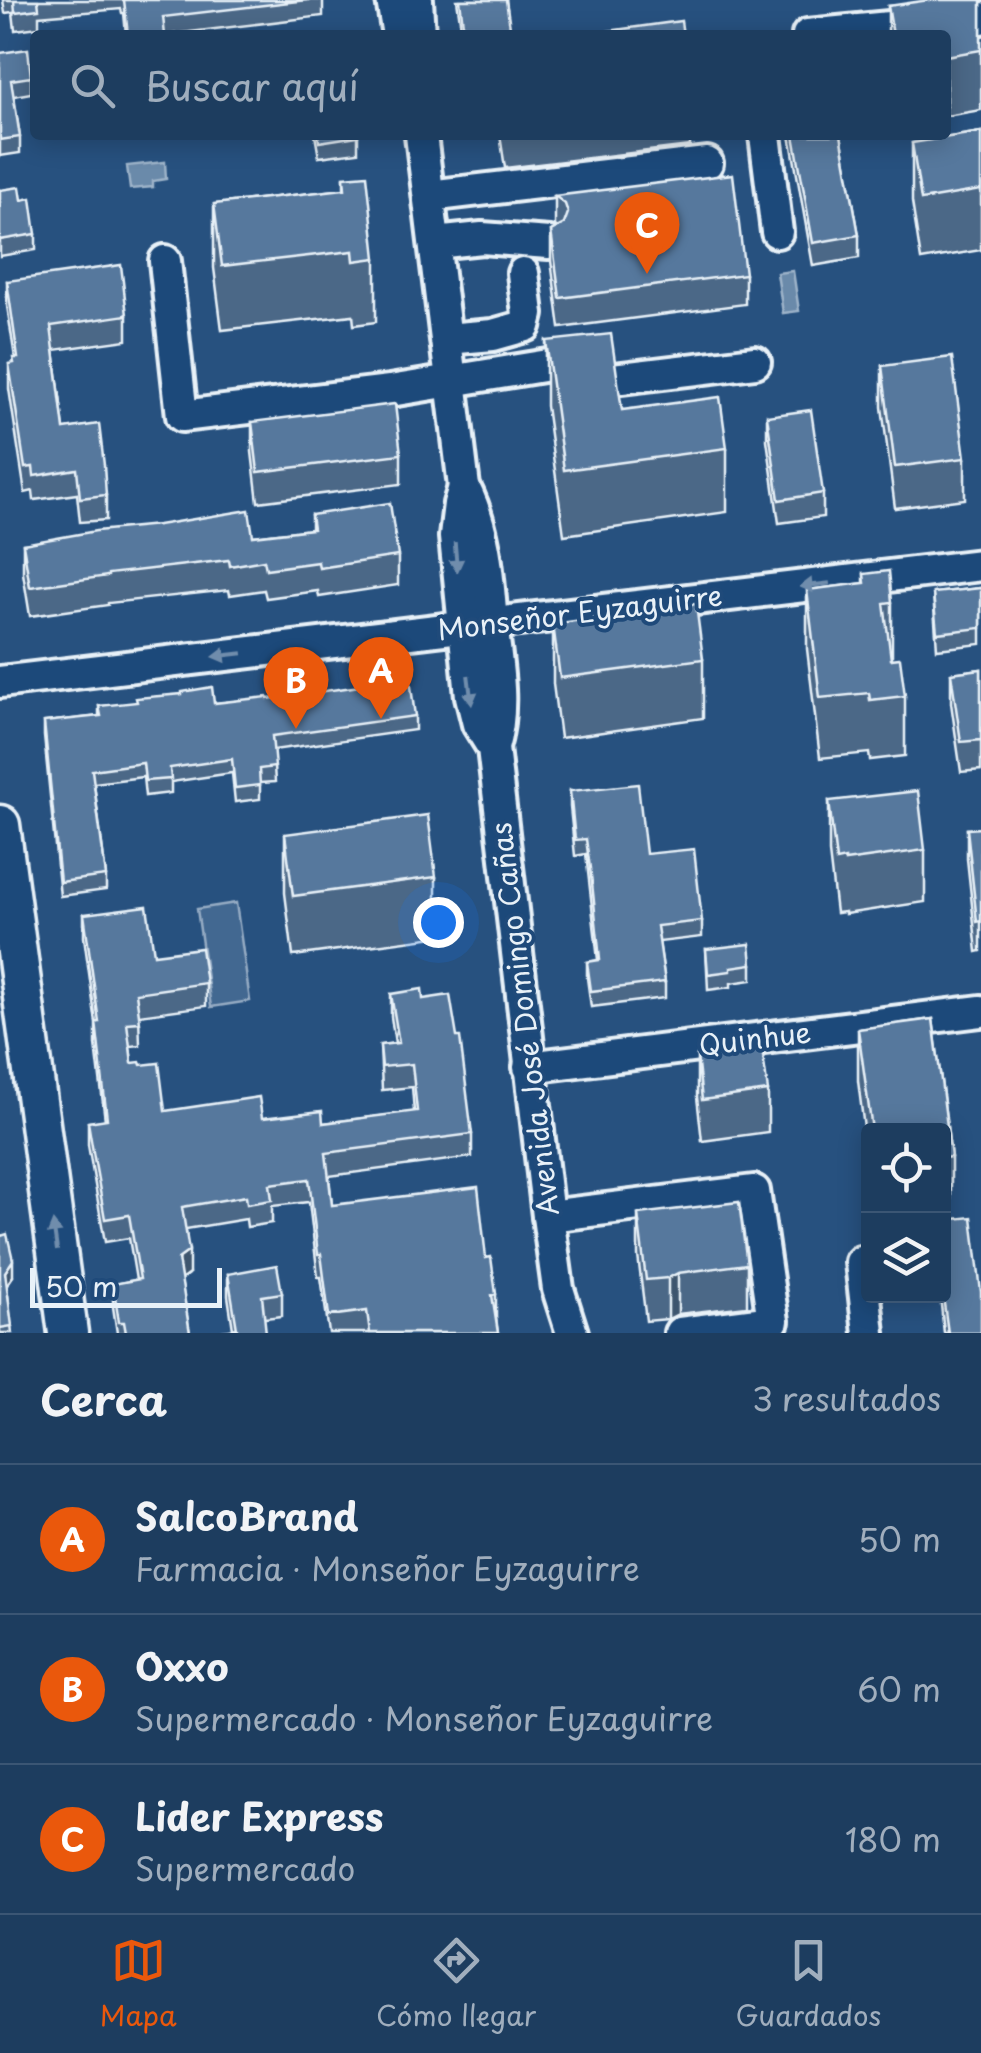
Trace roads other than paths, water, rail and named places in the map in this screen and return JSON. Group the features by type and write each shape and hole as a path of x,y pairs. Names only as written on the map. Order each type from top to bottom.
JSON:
{"main road":[{"path":"0,825 68,1333"}],"street":[{"path":"392,0 397,30"},
{"path":"417,0 419,30"},
{"path":"859,30 981,18"},
{"name":"Avenida José Domingo Cañas","path":"422,140 464,487 482,534 478,625 500,694 494,748 548,1216 558,1290 572,1333"},
{"path":"766,140 777,232"},
{"path":"429,196 707,163"},
{"path":"435,243 482,238 549,244"},
{"path":"165,260 182,416 573,361"},
{"path":"446,339 493,335 525,326 528,314 523,272"},
{"path":"500,373 538,388 755,362"},
{"name":"Monseñor Eyzaguirre","path":"0,682 981,565"},
{"name":"Quinhue","path":"530,1067 981,1011"},
{"path":"548,1216 754,1192 773,1321 680,1333"},
{"name":"Avenida José Domingo Cañas","path":"552,1333 558,1290"},
{"path":"866,1303 869,1333"}],"place":[{"name":"Lider Express","path":"647,274"},
{"name":"SalcoBrand","path":"381,719"},
{"name":"Oxxo","path":"296,729"}]}
